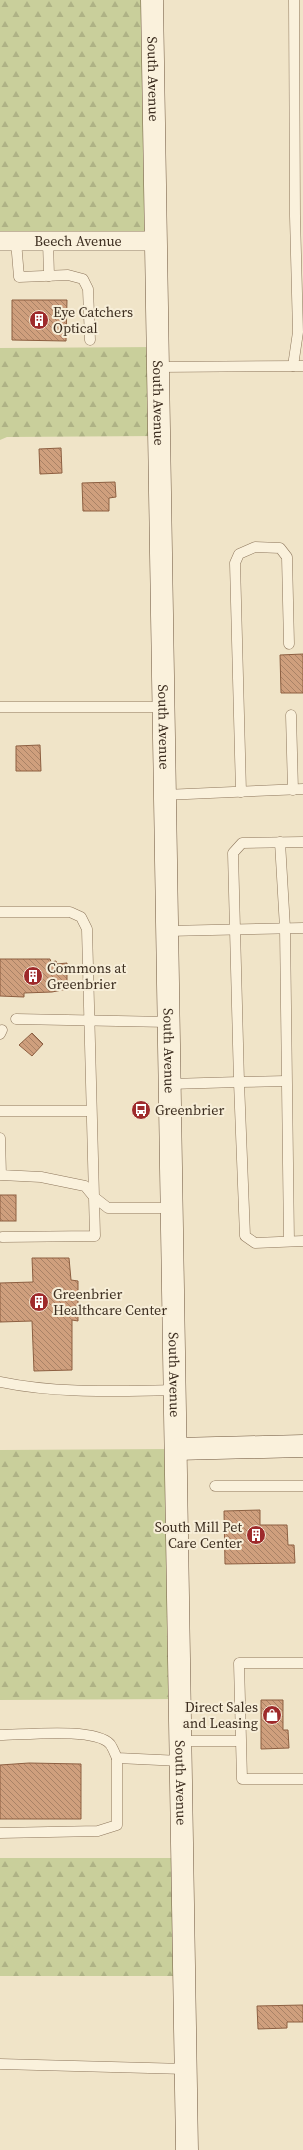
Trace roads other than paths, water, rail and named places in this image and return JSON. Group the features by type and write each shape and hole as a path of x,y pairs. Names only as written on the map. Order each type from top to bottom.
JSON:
{"main road":[{"name":"South Avenue","path":"152,0 187,2150"},
{"path":"176,1450 303,1446"}],"street":[{"name":"Beech Avenue","path":"8,241 156,241"}],"lane":[{"path":"292,366 298,332 295,216 298,28 294,0"},
{"path":"8,241 19,277 68,275 83,279 88,289 90,340"},
{"path":"48,241 49,276"},
{"path":"158,367 303,366"},
{"path":"241,792 235,563 239,554 255,548 280,548 287,557 289,644"},
{"path":"0,707 163,707"},
{"path":"164,795 298,790 291,715"},
{"path":"280,842 285,928 289,1241"},
{"path":"303,842 242,843 233,853 245,1236 255,1243 303,1241"},
{"path":"0,912 70,912 81,917 87,929 88,1020 95,1236 2,1237"},
{"path":"167,931 303,928"},
{"path":"16,1019 168,1022"},
{"path":"170,1084 286,1081"},
{"path":"0,1111 91,1111"},
{"path":"0,1138 1,1175 41,1177 85,1186 94,1197 108,1208 172,1208"},
{"path":"0,1382 29,1388 115,1391 175,1390"},
{"path":"215,1486 303,1486"},
{"path":"303,1662 239,1663 242,1779 303,1779"},
{"path":"0,1735 72,1733 96,1736 110,1744 117,1758 117,1825 98,1831 0,1832"},
{"path":"117,1758 181,1751 240,1741"},
{"path":"0,2064 186,2069"}],"place":[{"name":"Eye Catchers Optical","path":"39,320"},
{"name":"Commons at Greenbrier","path":"33,976"},
{"name":"Greenbrier","path":"141,1110"},
{"name":"Greenbrier Healthcare Center","path":"39,1302"},
{"name":"South Mill Pet Care Center","path":"256,1535"},
{"name":"Direct Sales and Leasing","path":"272,1715"}]}
